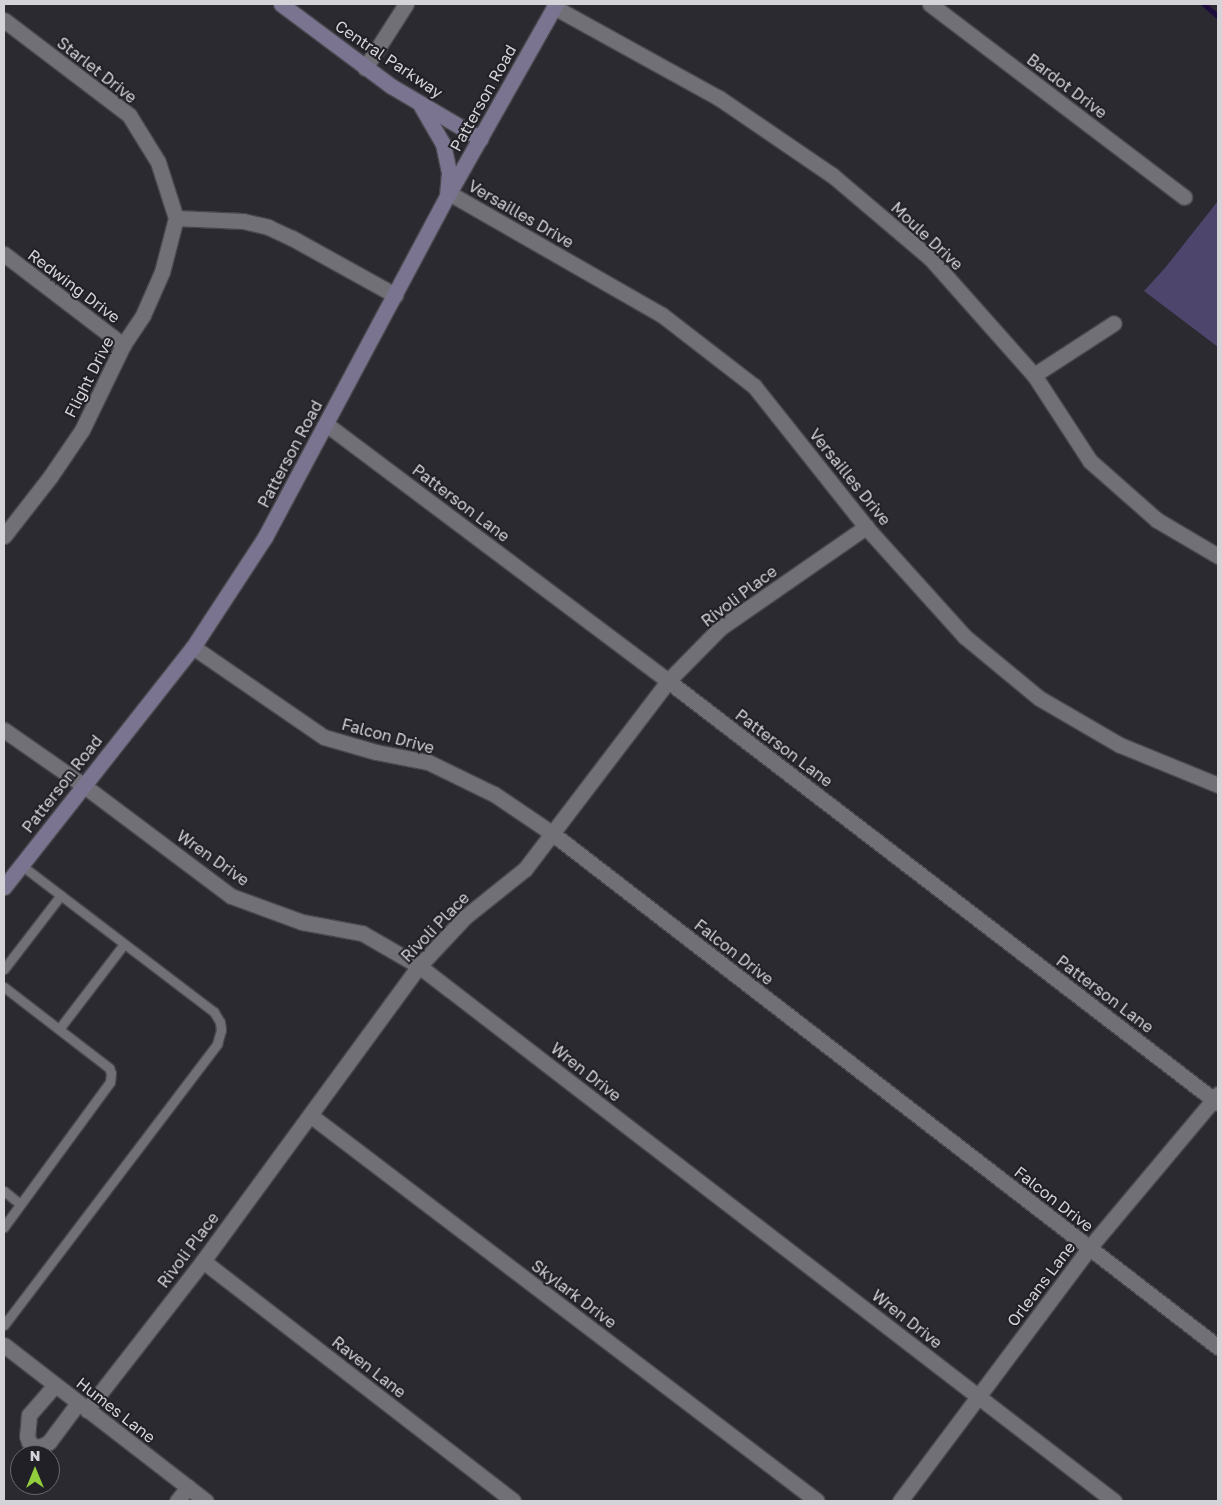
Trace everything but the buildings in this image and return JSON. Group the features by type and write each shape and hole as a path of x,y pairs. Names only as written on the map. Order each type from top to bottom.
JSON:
{"main road":[{"name":"Central Parkway","path":"280,4 365,68 481,140"},
{"name":"Patterson Road","path":"4,887 193,647 266,537 448,195 481,140 555,6"},
{"path":"417,101 443,144 449,173 448,195"}],"street":[{"path":"365,68 406,4"},
{"name":"Bardot Drive","path":"930,4 1184,197"},
{"name":"Moule Drive","path":"555,6 720,98 832,175 930,258 1034,375 1090,461 1157,520 1218,556"},
{"name":"Starlet Drive","path":"4,20 129,115 158,162 176,218"},
{"name":"Versailles Drive","path":"448,195 662,315 754,386 866,527 964,636 1039,698 1120,745 1218,785"},
{"path":"176,218 243,221 268,227 292,238 395,295"},
{"name":"Flight Drive","path":"4,536 9,517 50,477 82,430 123,345 142,315 162,272 176,218"},
{"name":"Redwing Drive","path":"4,254 123,345"},
{"path":"1034,375 1114,323"},
{"name":"Patterson Lane","path":"326,424 668,681 1216,1098"},
{"name":"Rivoli Place","path":"55,1385 30,1415 27,1436 34,1447 42,1446 49,1442 83,1406 203,1261 419,966 465,917 525,869 668,681 720,628 866,527"},
{"name":"Falcon Drive","path":"193,647 324,737 376,752 428,762 494,794 553,834 1218,1347"},
{"name":"Wren Drive","path":"4,730 83,785 231,896 302,922 362,933 419,966 1114,1501"},
{"name":"Orleans Lane","path":"900,1501 1089,1248 1216,1098"},
{"name":"Skylark Drive","path":"310,1115 816,1501"},
{"name":"Raven Lane","path":"203,1261 513,1501"},
{"name":"Humes Lane","path":"4,1345 206,1501"},
{"path":"177,1501 188,1487"}],"lane":[{"path":"4,1325 218,1044 220,1037 220,1022 214,1012 21,865"},
{"path":"4,969 60,895"},
{"path":"59,1029 124,944"},
{"path":"4,987 109,1068 110,1082 4,1226"},
{"path":"4,1191 20,1204"}],"shaded area":[{"path":"1218,201 1218,347 1144,291 1165,268"}],"waterway":[{"path":"1204,4 1218,16"}]}
